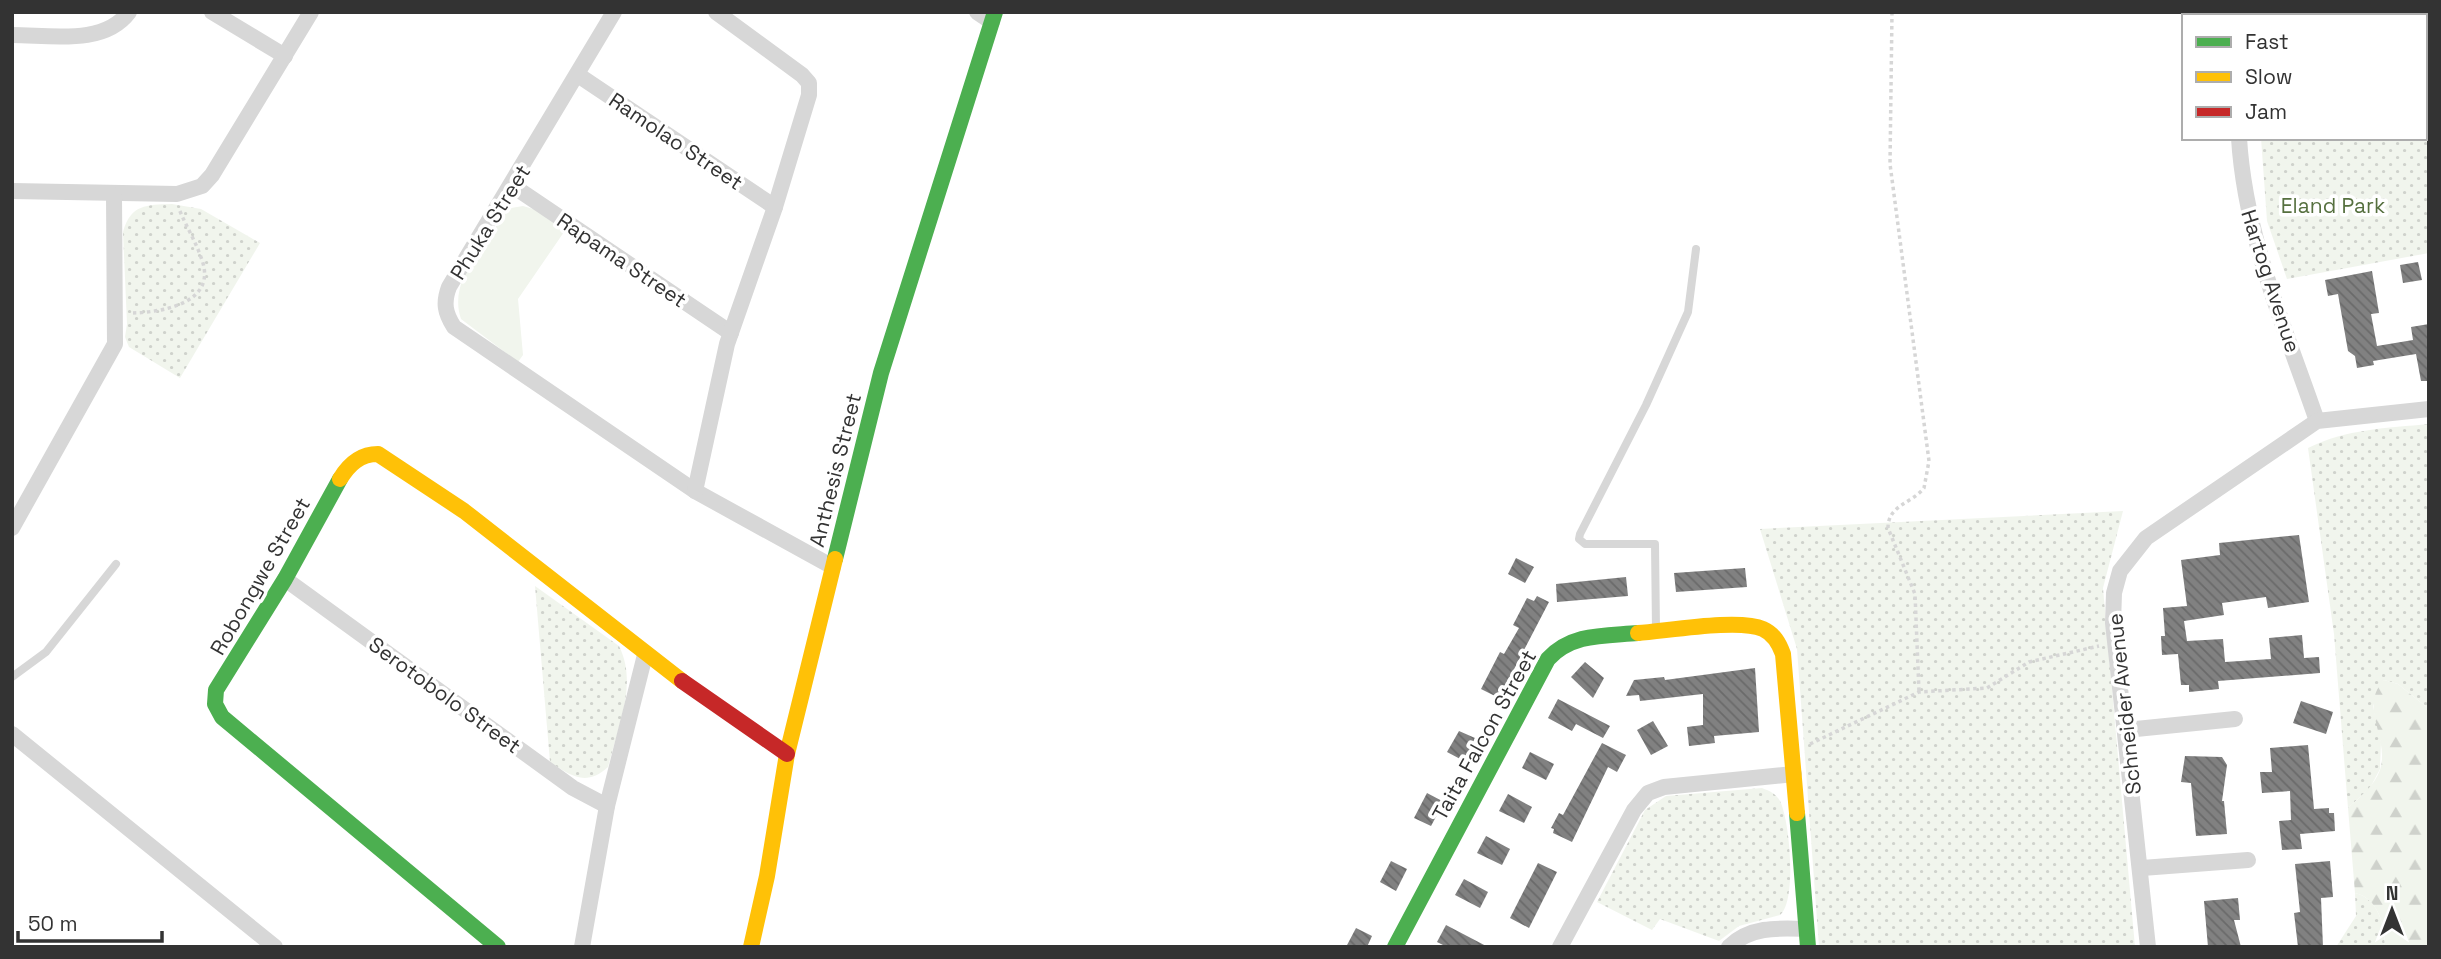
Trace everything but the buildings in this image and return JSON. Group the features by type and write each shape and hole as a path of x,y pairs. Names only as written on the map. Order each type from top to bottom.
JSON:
{"street":[{"path":"12,35 92,34 111,30 129,12"},
{"path":"212,12 285,56"},
{"path":"12,191 172,194 202,186 212,175 311,12"},
{"name":"Phuka Street","path":"614,12 513,186 449,287 444,300 447,315 454,327 695,491 833,567"},
{"path":"695,491 731,333 775,207 804,112 809,83 802,75 716,12"},
{"path":"977,12 994,17"},
{"name":"Anthesis Street","path":"751,947 767,876 787,754 891,336 994,17"},
{"name":"Ramolao Street","path":"578,75 775,207"},
{"name":"Hartog Avenue","path":"2239,140 2242,182 2255,244 2317,421"},
{"name":"Rapama Street","path":"513,186 731,333"},
{"path":"12,528 110,359 115,344 114,195"},
{"name":"Schneider Avenue","path":"2148,947 2142,868 2115,642 2113,593 2120,571 2146,538 2317,421 2429,409"},
{"name":"Robongwe Street","path":"498,947 222,717 215,704 216,690 285,579 347,467 366,454 378,454 464,511 645,655 787,754"},
{"name":"Serotobolo Street","path":"285,579 573,788 607,806"},
{"name":"Taita Falcon Street","path":"1395,947 1539,672 1551,655 1577,639 1752,625 1775,636 1783,654 1808,947"},
{"path":"582,947 607,806 645,655"},
{"path":"2126,730 2235,719"},
{"path":"12,734 171,859 275,947"},
{"path":"1560,947 1634,810 1648,793 1676,784 1794,774"},
{"path":"2142,868 2248,860"},
{"path":"1729,947 1738,938 1757,931 1806,929"}],"lane":[{"path":"1656,631 1655,544 1585,544 1579,539 1646,405 1688,312 1696,249"},
{"path":"12,677 46,652 116,564"}],"path":[{"path":"1892,12 1890,164 1929,461 1924,488 1894,509 1888,520 1888,528 1915,594 1919,692"},
{"path":"116,313 172,309 189,300 201,288 204,278 202,261 172,194"},
{"path":"1792,752 1919,692 1987,688 2029,662 2115,642"}],"green space":[{"name":"Eland Park","path":"2429,38 2429,253 2287,279 2267,221 2261,140 2427,140"},
{"path":"172,204 201,209 260,243 180,378 129,347 125,337 127,324 123,232 126,223 135,211 141,208"},
{"path":"523,206 540,211 564,232 518,299 523,355 518,362 461,319 458,305 463,278 477,252 511,208"},
{"path":"2429,424 2429,709 2398,684 2384,680 2373,706 2381,742 2380,769 2370,788 2348,808 2334,634 2308,448 2352,433"},
{"path":"2123,511 2103,588 2135,947 1819,947 1797,649 1760,529"},
{"path":"535,586 619,646 624,660 627,690 621,721 608,767 593,777 572,775 550,762"},
{"path":"2384,680 2398,684 2429,709 2429,947 2385,947 2384,930 2375,906 2355,893 2348,808 2370,786 2380,770 2381,746 2374,701"},
{"path":"1762,788 1780,801 1787,825 1789,894 1780,915 1739,926 1719,941 1660,919 1652,930 1597,902 1645,810 1666,796"},
{"path":"2355,893 2375,906 2384,930 2385,947 2336,947 2356,916"}],"traffic: fast":[{"path":"835,559 881,373 995,12"},
{"path":"340,479 285,579 216,690 215,704 222,717 498,947"},
{"path":"1395,947 1548,659 1578,640 1638,633"},
{"path":"1797,813 1808,947"}],"traffic: slow":[{"path":"340,479 356,461 378,454 464,511 682,681"},
{"path":"751,947 767,876 787,754 835,559"},
{"path":"1638,633 1737,625 1763,629 1773,636 1783,654 1797,813"}],"traffic: jam":[{"path":"682,681 787,754"}]}
